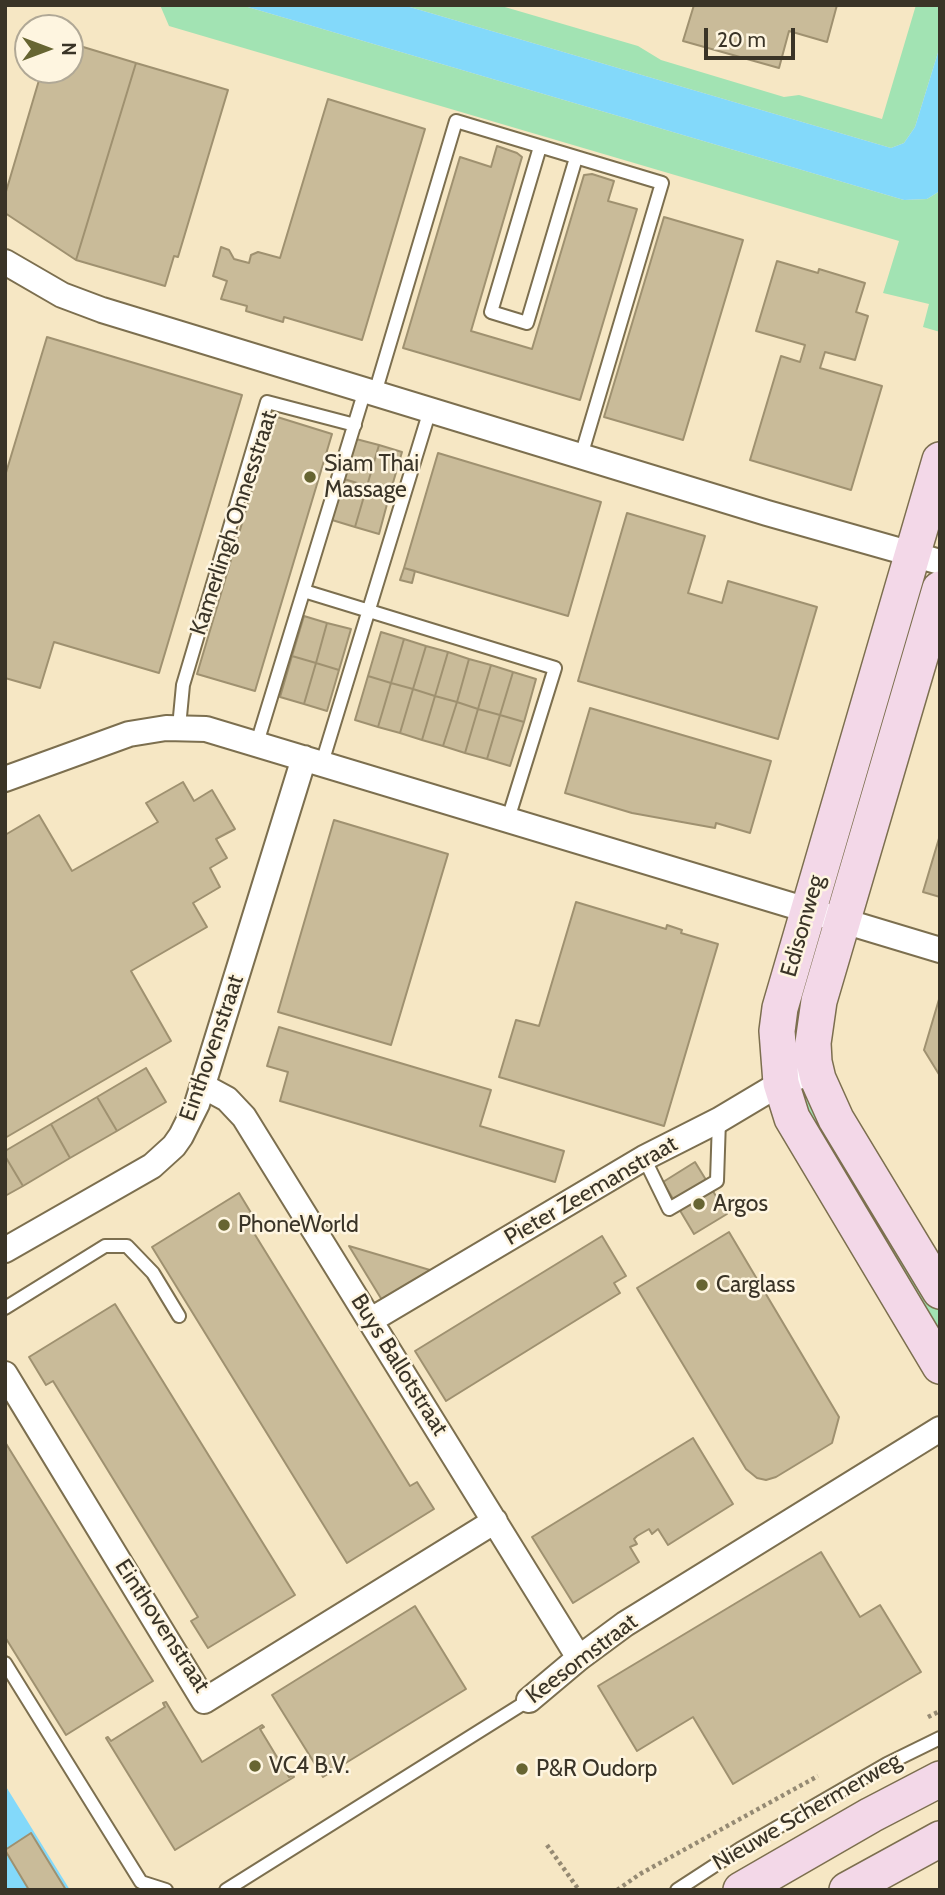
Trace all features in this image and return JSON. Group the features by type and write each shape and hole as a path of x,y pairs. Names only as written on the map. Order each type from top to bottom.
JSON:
{"street":[{"path":"5,262 62,295 102,310 926,558"},
{"name":"Edisonweg","path":"940,460 926,558 808,910 780,1007 777,1031 781,1083 792,1118 940,1366"},
{"name":"Edisonweg","path":"940,589 842,920 814,1022 813,1043 816,1071 836,1119 940,1291"},
{"path":"5,779 129,734 179,727 206,729 940,950"},
{"name":"Einthovenstraat","path":"5,1250 152,1166 181,1136 197,1104 313,760"},
{"name":"Pieter Zeemanstraat","path":"371,1320 644,1158 719,1121 781,1083 816,1071"},
{"name":"Buys Ballotstraat","path":"203,1086 227,1098 244,1117 579,1658"},
{"name":"Einthovenstraat","path":"5,1374 12,1401 204,1701 495,1521"},
{"name":"Keesomstraat","path":"529,1700 625,1624 940,1429"},
{"name":"Nieuwe Schermerweg","path":"741,1890 871,1815 940,1779"},
{"path":"847,1890 940,1839"}],"lane":[{"path":"257,743 355,425 370,392 456,121 663,183 581,456"},
{"path":"540,147 491,312 527,323 576,158"},
{"name":"Kamerlingh Onnesstraat","path":"179,727 183,685 267,402 355,425"},
{"path":"313,760 369,611 430,410"},
{"path":"304,591 555,668 508,819"},
{"path":"644,1158 669,1209 717,1181 719,1121"},
{"path":"5,1308 105,1246 127,1246 153,1273 179,1316"},
{"path":"5,1663 141,1882 166,1890"},
{"name":"Keesomstraat","path":"226,1890 529,1700"},
{"name":"Nieuwe Schermerweg","path":"677,1890 740,1849 887,1764 940,1738"}],"path":[{"path":"919,1722 940,1711"},
{"path":"617,1890 640,1874 829,1770"},
{"path":"547,1845 579,1890"}],"green space":[{"path":"160,5 241,5 904,200 927,199 940,191 940,332 923,327 929,304 883,293 899,241 169,26"},
{"path":"403,5 498,5 638,46 661,60 784,97 799,95 882,119 916,5 940,5 940,46 915,127 904,143 891,148"},
{"path":"814,1093 940,1307 940,1348 796,1099"}],"water":[{"path":"241,5 403,5 891,148 904,143 915,127 940,46 940,191 927,199 904,200"},
{"path":"5,1785 70,1890 5,1890"}],"building":[{"path":"694,5 837,5 827,42 789,31 779,68 683,41"},
{"path":"84,47 136,63 76,260 5,213 5,195 38,84 84,84"},
{"path":"136,63 228,90 178,257 174,256 165,286 76,260"},
{"path":"328,99 425,129 362,340 284,317 283,322 246,311 247,306 221,299 227,281 213,276 221,247 229,250 234,259 249,263 251,255 258,252 280,258"},
{"path":"497,146 522,157 471,331 532,349 584,175 592,174 614,181 608,201 637,209 580,400 403,348 460,157 491,167"},
{"path":"664,217 743,240 683,440 604,417"},
{"path":"777,261 818,273 819,269 865,283 856,312 868,316 855,360 825,352 820,368 882,386 851,490 750,460 781,356 800,362 805,345 756,331"},
{"path":"47,337 242,395 159,673 54,642 40,688 5,678 5,476"},
{"path":"274,416 332,434 255,691 197,674"},
{"path":"356,439 379,445 367,486 344,479"},
{"path":"379,445 402,452 390,493 367,486"},
{"path":"438,453 601,502 568,616 404,568"},
{"path":"344,479 367,486 355,527 332,520"},
{"path":"367,486 390,493 379,534 355,527"},
{"path":"627,513 705,536 688,593 722,603 728,581 817,607 778,739 578,681"},
{"path":"404,568 415,571 412,583 400,580"},
{"path":"304,616 327,623 316,663 292,656"},
{"path":"327,623 351,629 339,670 316,663"},
{"path":"381,632 404,639 391,683 368,676"},
{"path":"404,639 426,646 413,689 391,683"},
{"path":"426,646 448,652 435,696 413,689"},
{"path":"448,652 469,659 457,702 435,696"},
{"path":"292,656 316,663 304,704 280,697"},
{"path":"469,659 491,665 478,709 457,702"},
{"path":"316,663 339,670 327,711 304,704"},
{"path":"491,665 513,672 500,715 478,709"},
{"path":"513,672 536,679 524,722 500,715"},
{"path":"368,676 391,683 378,727 355,720"},
{"path":"391,683 413,689 400,733 378,727"},
{"path":"413,689 435,696 422,740 400,733"},
{"path":"435,696 457,702 443,746 422,740"},
{"path":"457,702 478,709 465,753 443,746"},
{"path":"590,708 771,761 750,833 716,823 715,828 632,813 565,793"},
{"path":"478,709 500,715 487,759 465,753"},
{"path":"500,715 524,722 510,766 487,759"},
{"path":"183,782 194,801 212,790 235,829 216,839 227,858 210,868 220,887 193,903 207,927 131,971 171,1041 5,1138 5,835 39,815 72,871 158,822 146,803"},
{"path":"334,820 448,854 391,1045 278,1012"},
{"path":"940,835 940,897 923,892"},
{"path":"576,902 666,929 667,925 682,930 681,933 718,944 664,1126 499,1077 516,1020 539,1026"},
{"path":"940,996 940,1076 924,1050"},
{"path":"279,1027 491,1090 480,1126 564,1151 555,1182 280,1101 288,1072 267,1066"},
{"path":"146,1068 166,1102 117,1131 97,1097"},
{"path":"97,1097 117,1131 70,1158 51,1124"},
{"path":"51,1124 70,1158 23,1186 5,1156 5,1151"},
{"path":"5,1156 23,1186 5,1196"},
{"path":"695,1162 727,1214 694,1234 663,1182"},
{"path":"239,1193 256,1221 249,1225 410,1486 417,1482 434,1509 347,1563 152,1247"},
{"path":"729,1232 839,1417 832,1443 776,1477 766,1480 757,1478 746,1469 637,1288"},
{"path":"602,1236 626,1276 614,1283 620,1293 446,1401 415,1351"},
{"path":"349,1246 430,1270 382,1300"},
{"path":"115,1304 295,1595 208,1648 191,1621 198,1617 53,1381 46,1385 29,1357"},
{"path":"693,1438 733,1504 668,1545 658,1529 652,1534 649,1529 637,1536 634,1539 637,1544 630,1547 639,1562 573,1603 532,1537"},
{"path":"5,1442 153,1681 66,1735 5,1637"},
{"path":"821,1552 860,1617 880,1605 921,1672 733,1784 693,1717 637,1751 598,1686"},
{"path":"415,1606 466,1689 323,1777 272,1695"},
{"path":"166,1702 202,1762 262,1725 264,1727 260,1729 289,1777 294,1777 175,1850 106,1738 111,1741 165,1707 163,1703"},
{"path":"31,1833 66,1890 29,1890 5,1850"}],"place":[{"name":"Siam Thai Massage","path":"310,477"},
{"name":"Argos","path":"699,1204"},
{"name":"PhoneWorld","path":"224,1225"},
{"name":"Carglass","path":"702,1285"},
{"name":"VC4 B.V.","path":"255,1766"},
{"name":"P&R Oudorp","path":"522,1769"}]}
